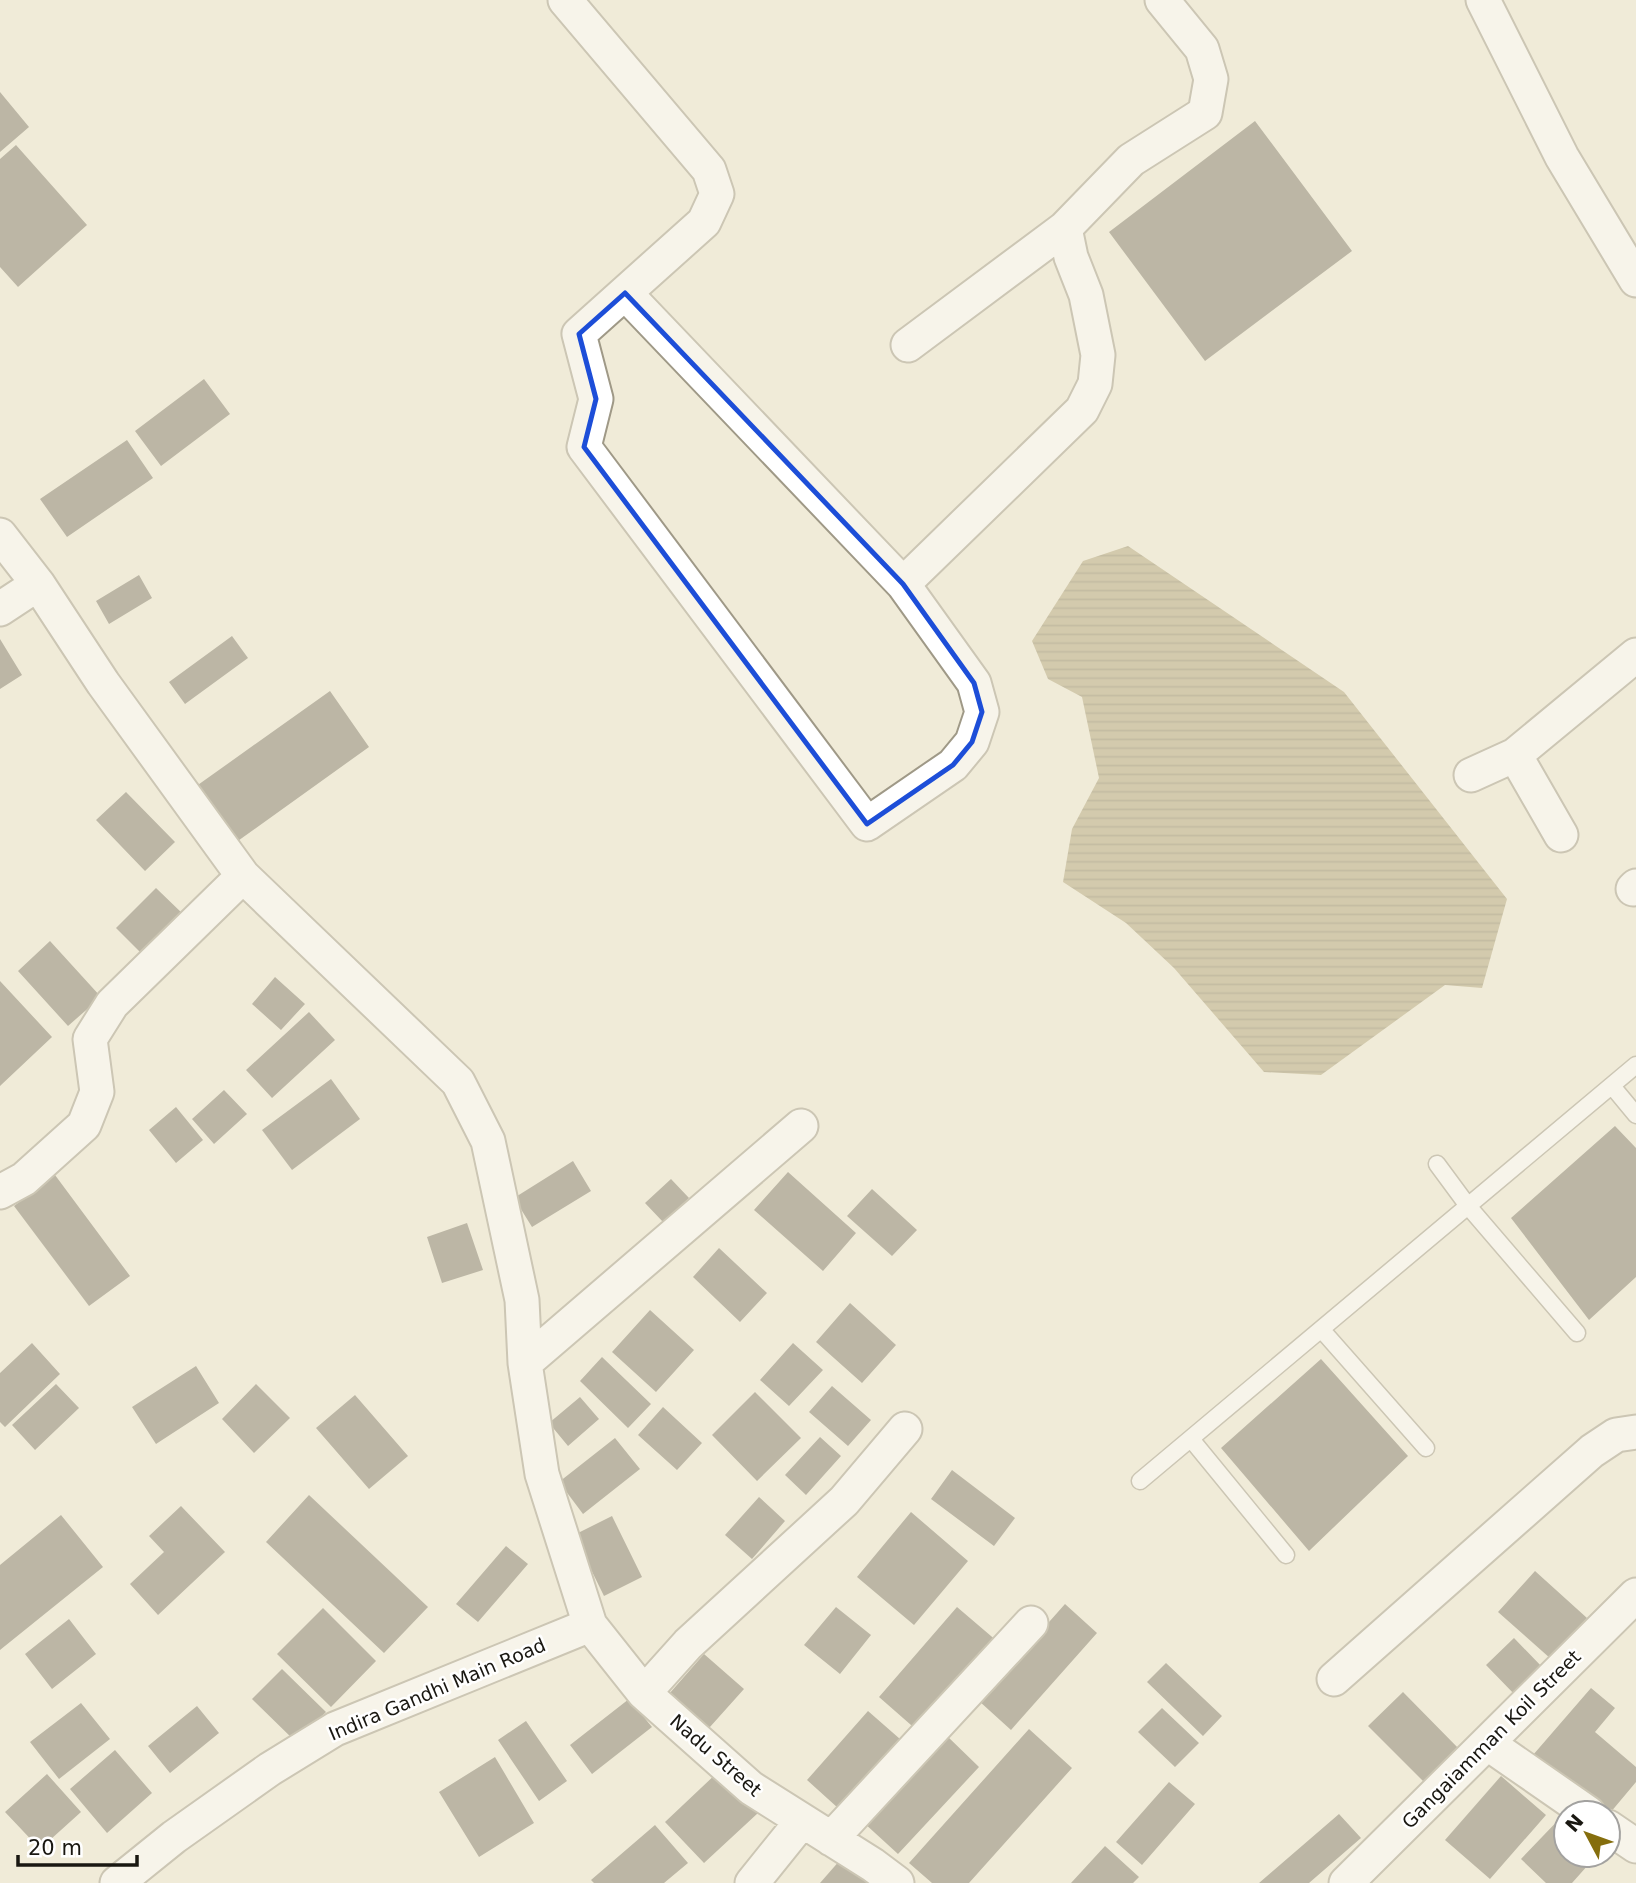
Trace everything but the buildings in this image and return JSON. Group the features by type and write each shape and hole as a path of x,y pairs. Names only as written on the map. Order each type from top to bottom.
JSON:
{"street":[{"path":"565,0 709,170 717,194 704,222 579,334 596,399 584,447 867,824 953,765 972,742 982,712 974,683 903,584 625,293"},
{"path":"908,345 1065,228 1131,160 1205,113 1211,79 1202,49 1162,0"},
{"path":"1483,0 1562,157 1636,280"},
{"path":"903,584 1082,410 1095,384 1098,355 1086,295 1071,257 1065,228"},
{"path":"0,535 38,584 103,683 243,876 458,1082 488,1142 522,1300 525,1363 542,1474 590,1625"},
{"path":"0,609 38,584"},
{"path":"1471,775 1515,755 1636,655"},
{"path":"1515,755 1561,835"},
{"path":"0,1192 23,1179 84,1125 97,1092 90,1039 112,1004 243,876"},
{"path":"525,1363 802,1126"},
{"path":"644,1693 688,1644 844,1501 905,1429"},
{"path":"1334,1679 1592,1451 1616,1436 1636,1432"},
{"name":"Gangaiamman Koil Street","path":"1346,1883 1636,1594"},
{"path":"831,1839 1031,1623"},
{"name":"Nadu Street","path":"590,1625 644,1693 751,1788 897,1883"},
{"name":"Indira Gandhi Main Road","path":"117,1883 174,1837 259,1777 335,1729 590,1625"},
{"path":"1487,1743 1568,1799"},
{"path":"752,1883 802,1821"}],"lane":[{"path":"1140,1481 1636,1065"},
{"path":"1612,1086 1636,1115"},
{"path":"1437,1164 1468,1206 1577,1333"},
{"path":"1321,1329 1426,1448"},
{"path":"1191,1439 1286,1555"}],"highlighted area":[{"path":"625,293 903,584 974,683 982,712 972,742 953,765 867,824 584,447 596,399 579,334"}],"shaded area":[{"path":"1128,546 1344,692 1507,899 1482,988 1445,985 1321,1075 1264,1072 1174,968 1126,923 1063,882 1072,829 1099,778 1082,697 1048,679 1032,641 1083,561"}]}
